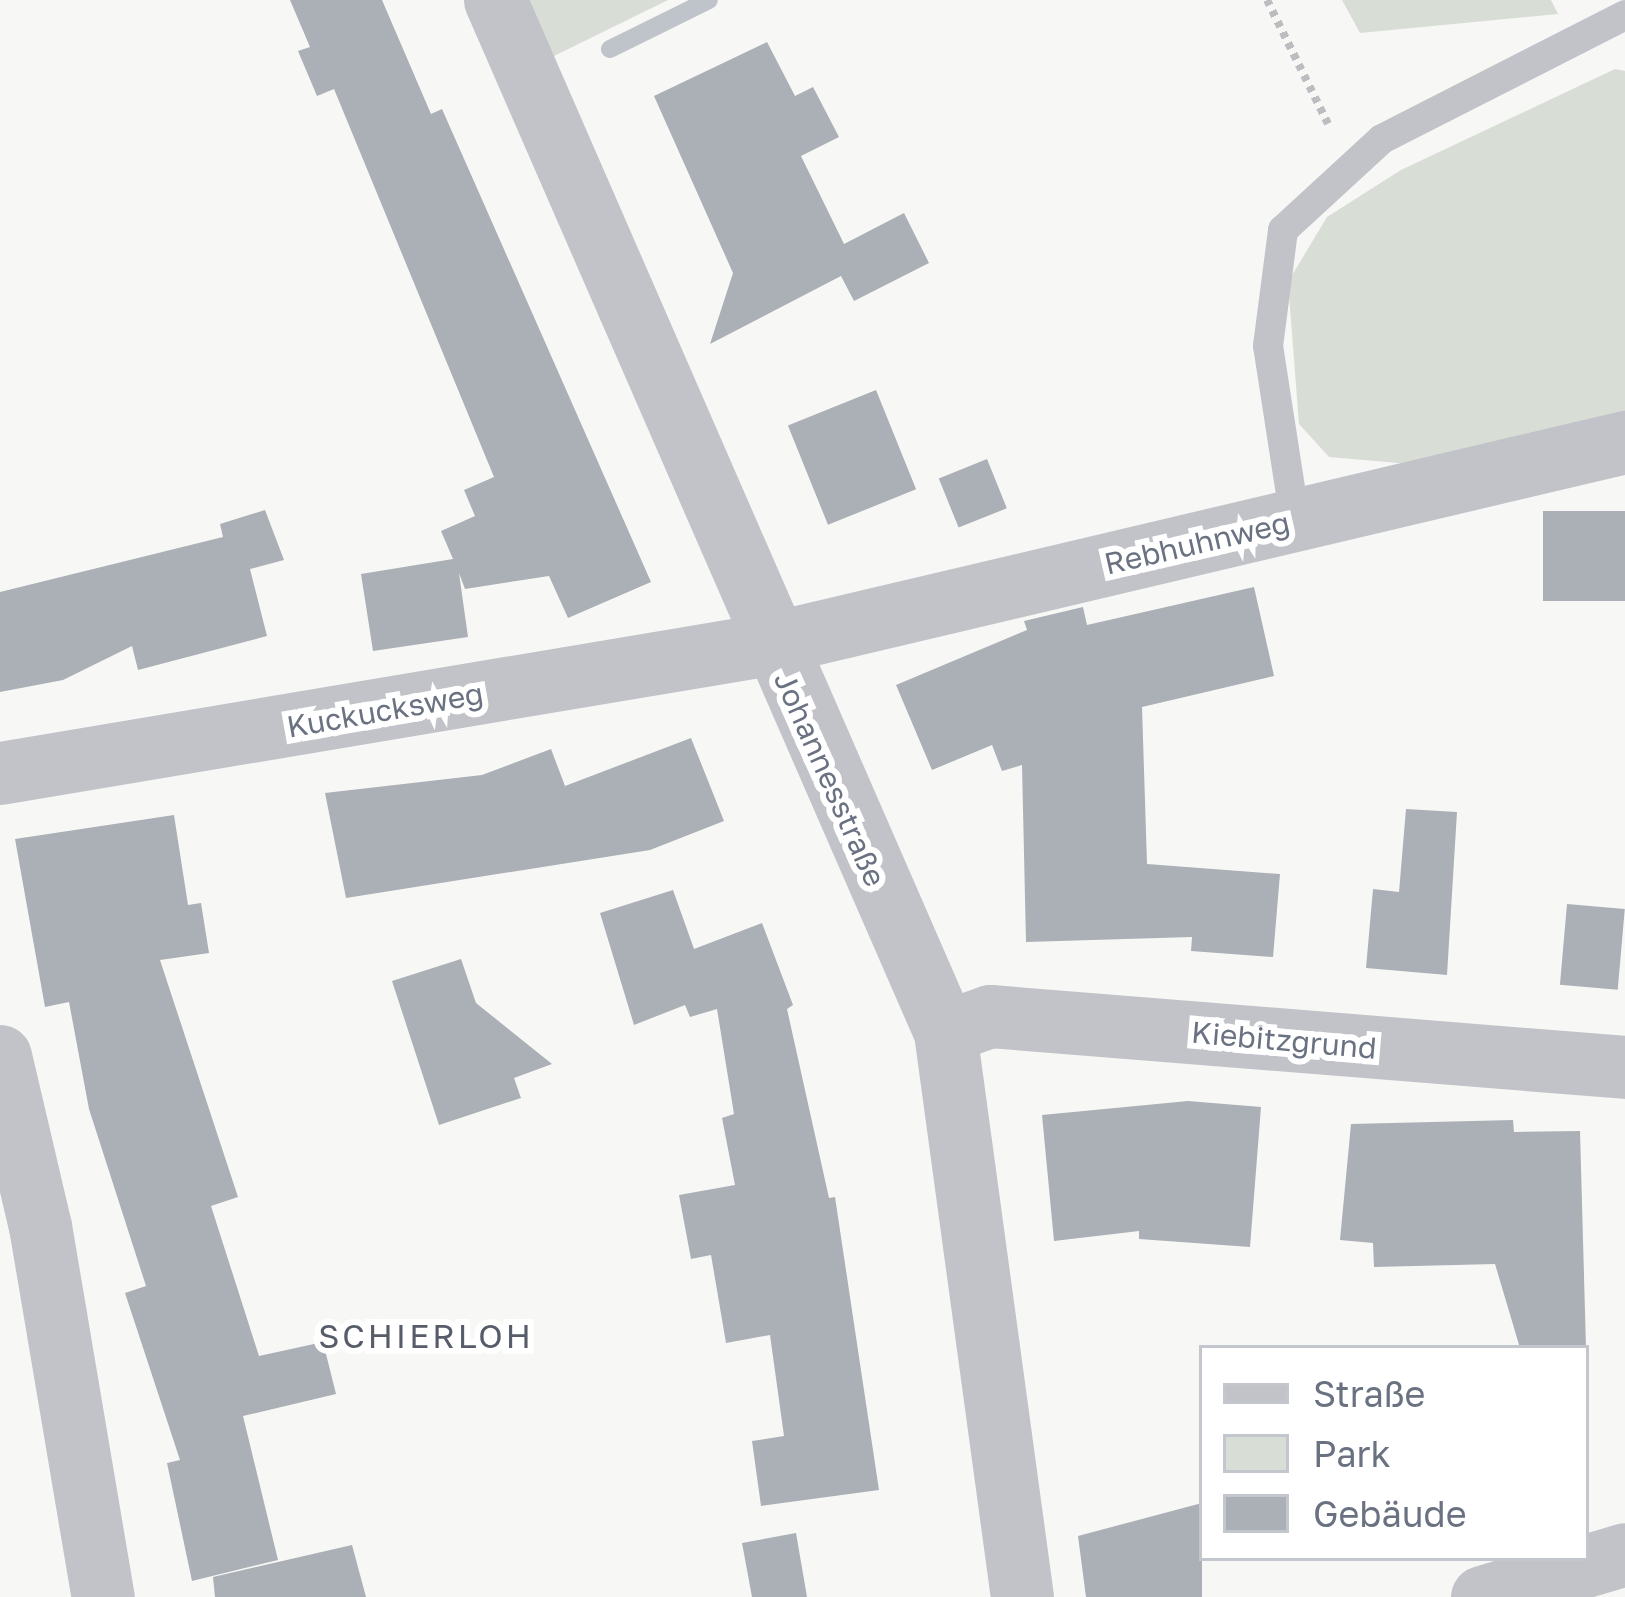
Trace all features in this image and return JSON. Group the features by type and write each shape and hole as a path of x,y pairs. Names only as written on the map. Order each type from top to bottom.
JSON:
{"street":[{"name":"Johannesstraße","path":"495,0 769,644 945,1033 1022,1597"},
{"name":"Rebhuhnweg","path":"769,644 1625,442"},
{"name":"Kuckucksweg","path":"0,773 769,644"},
{"name":"Kiebitzgrund","path":"945,1033 990,1016 1625,1067"},
{"path":"0,1056 40,1226 103,1597"},
{"path":"1482,1597 1625,1554"}],"lane":[{"path":"1295,520 1268,346 1283,230 1382,139 1625,14"}],"path":[{"path":"1267,0 1350,168"}],"green space":[{"path":"529,0 668,0 552,57"},
{"path":"1342,0 1551,0 1558,14 1360,33"},
{"path":"1615,69 1625,71 1625,414 1445,467 1329,457 1299,424 1288,282 1327,217 1401,170"}],"building":[{"path":"290,0 382,0 431,114 442,109 651,582 568,618 549,576 465,589 459,573 468,637 373,651 361,574 453,559 441,531 475,516 464,490 494,477 334,89 317,96 298,51 310,47"},
{"path":"767,42 795,96 813,87 839,137 801,156 844,244 904,213 929,263 854,301 841,276 710,344 733,273 654,96"},
{"path":"876,390 916,489 828,525 788,426"},
{"path":"987,459 1007,508 959,528 939,478"},
{"path":"265,510 284,560 250,569 267,636 138,670 132,646 63,680 0,692 0,592 223,537 220,524"},
{"path":"1543,511 1625,511 1625,601 1543,601"},
{"path":"1254,587 1274,676 1142,707 1147,864 1280,874 1273,957 1191,951 1192,937 1026,942 1022,765 1002,771 992,745 932,770 896,685 1027,630 1024,621 1083,607 1087,625"},
{"path":"691,738 724,821 650,850 346,898 325,793 482,775 551,749 565,786"},
{"path":"1406,809 1457,812 1447,975 1366,968 1373,889 1399,892"},
{"path":"174,815 188,905 201,903 209,953 160,960 238,1197 211,1206 259,1356 323,1342 336,1394 243,1416 278,1560 192,1581 167,1463 180,1460 125,1293 146,1286 89,1109 69,1002 45,1007 15,839"},
{"path":"673,890 694,949 762,923 793,1005 787,1009 829,1198 835,1197 879,1490 761,1506 752,1441 784,1436 770,1335 726,1343 711,1255 691,1259 679,1195 735,1185 722,1118 734,1114 717,1009 690,1017 685,1005 634,1025 600,913"},
{"path":"1567,904 1625,909 1618,990 1560,985"},
{"path":"461,959 476,1003 552,1064 514,1078 521,1098 439,1125 392,981"},
{"path":"1188,1101 1261,1107 1250,1247 1139,1239 1139,1231 1054,1241 1042,1115"},
{"path":"1513,1120 1514,1132 1580,1131 1586,1345 1519,1345 1495,1264 1374,1267 1373,1243 1340,1240 1351,1124"},
{"path":"1199,1504 1202,1597 1086,1597 1078,1536"},
{"path":"796,1533 807,1597 752,1597 742,1543"},
{"path":"352,1545 366,1597 215,1597 213,1577"}],"waterway":[{"path":"610,49 709,0"}],"district":[{"name":"SCHIERLOH","path":"426,1336"}]}
